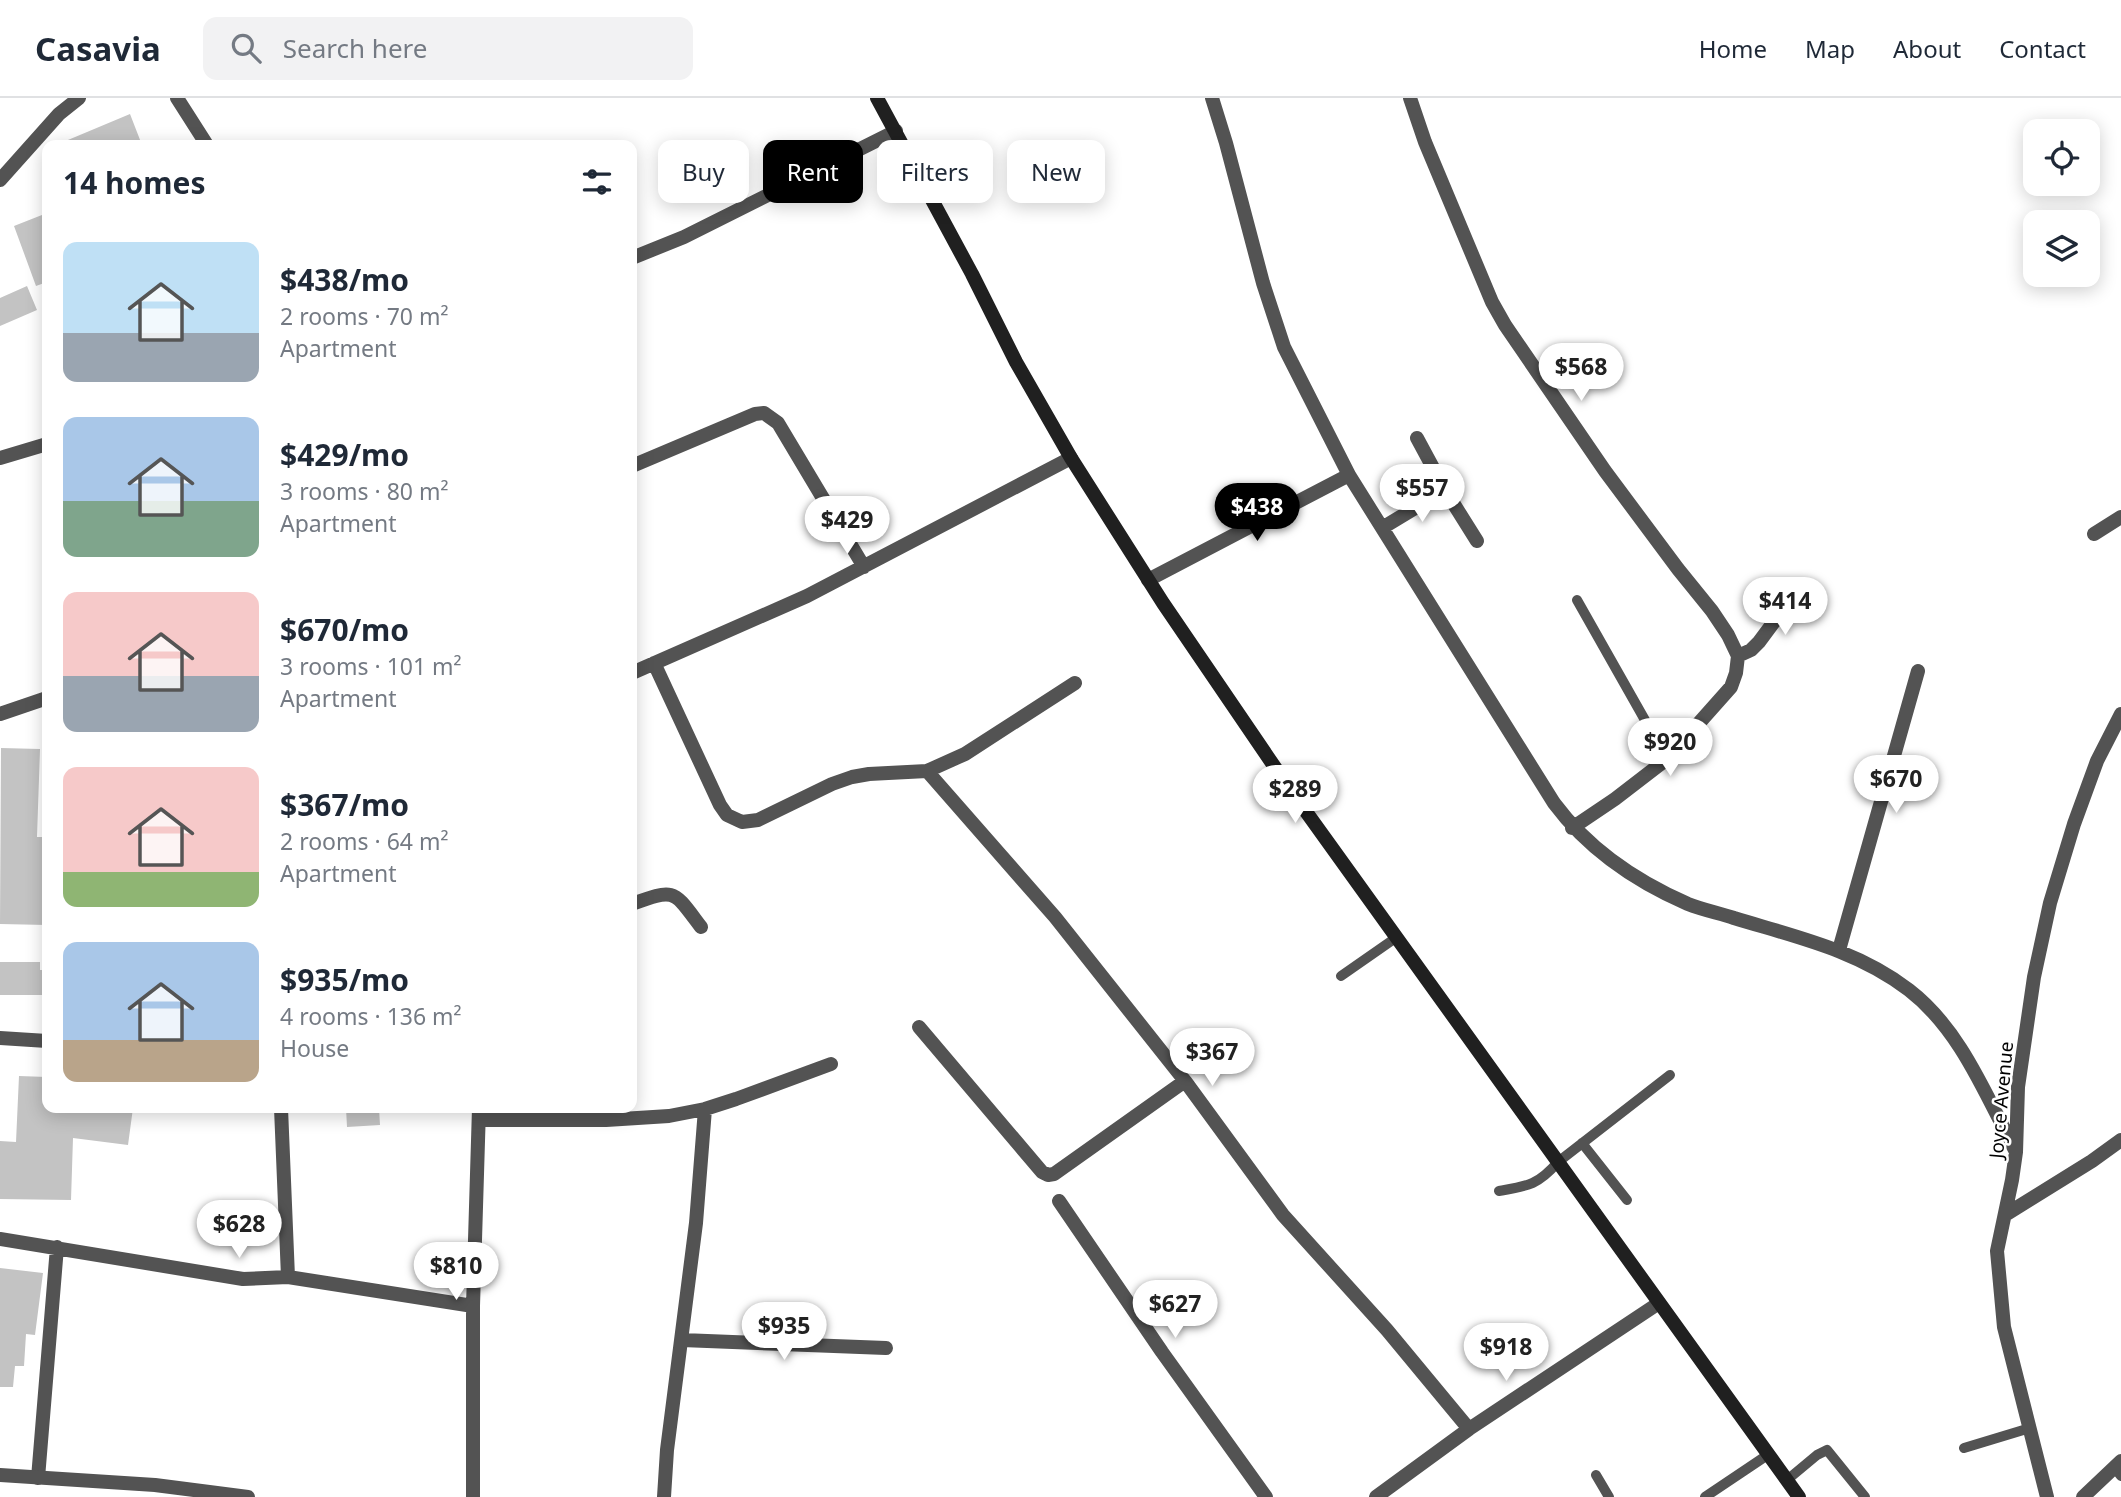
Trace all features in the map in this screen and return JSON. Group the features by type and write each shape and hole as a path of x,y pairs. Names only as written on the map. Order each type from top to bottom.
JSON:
{"main road":[{"path":"877,98 1016,362 1071,458 1148,580 1289,788 1799,1497"}],"street":[{"path":"0,180 59,114 79,98"},
{"path":"177,98 204,140"},
{"path":"1212,98 1263,284 1284,347 1349,475 1572,828 1607,859 1646,883 1689,904 1839,950 1880,970 1911,991 1941,1020 1965,1054 2016,1152"},
{"path":"1410,98 1425,142 1492,302 1505,325 1605,471 1712,611 1738,656 1731,687 1667,759 1572,828"},
{"path":"637,256 684,237 896,131"},
{"path":"637,464 755,414 764,413 778,423 864,567"},
{"path":"1417,438 1444,490 1477,541"},
{"path":"0,458 42,445"},
{"path":"637,671 807,596 1071,458"},
{"path":"1148,580 1349,475"},
{"path":"1382,528 1444,490"},
{"path":"2094,534 2121,517"},
{"path":"1738,656 1751,650 1759,642 1802,584"},
{"path":"654,663 720,805 727,815 742,822 758,820 852,777 927,771 965,754 1075,683"},
{"path":"1839,950 1918,671"},
{"path":"0,714 42,700"},
{"name":"Joyce Avenue","path":"2048,1497 2004,1327 1997,1251 2016,1152 2018,1087 2050,903 2074,824 2098,761 2121,715"},
{"path":"927,771 1055,917 1185,1081 1283,1214 1387,1330 1469,1429"},
{"path":"637,902 660,894 670,894 680,899 701,926"},
{"path":"919,1027 1042,1172 1048,1175 1054,1174 1185,1081"},
{"path":"0,1038 42,1041"},
{"path":"473,1497 473,1306 479,1114 606,1120 669,1116 705,1109 831,1064"},
{"path":"664,1497 667,1450 696,1223 705,1109"},
{"path":"281,1113 288,1278"},
{"path":"2006,1215 2121,1140"},
{"path":"1059,1201 1266,1497"},
{"path":"0,1239 243,1279 288,1278 473,1306"},
{"path":"38,1478 57,1247"},
{"path":"1376,1497 1469,1429 1659,1303"},
{"path":"682,1340 886,1348"},
{"path":"2083,1497 2119,1468"},
{"path":"0,1475 179,1493 248,1497"}],"lane":[{"path":"1577,600 1667,759"},
{"path":"1341,976 1397,937"},
{"path":"1499,1191 1526,1186 1544,1178 1558,1162 1670,1075"},
{"path":"1582,1143 1627,1200"},
{"path":"1964,1448 2030,1428"},
{"path":"1787,1480 1817,1455 1828,1450 1865,1497"},
{"path":"1706,1497 1769,1454"},
{"path":"1595,1475 1609,1497"}],"building":[{"path":"130,114 140,140 68,140"},
{"path":"42,215 42,284 36,286 14,226"},
{"path":"27,286 37,310 0,326 0,298"},
{"path":"1,748 40,749 37,837 42,837 42,925 0,924"},
{"path":"0,962 40,962 42,995 0,995"},
{"path":"19,1076 42,1077 42,1113 132,1113 128,1145 73,1138 71,1200 0,1199 0,1141 16,1142"},
{"path":"346,1113 379,1113 380,1125 347,1127"},
{"path":"0,1268 43,1273 35,1335 26,1334 24,1366 15,1366 13,1387 0,1387"}]}
